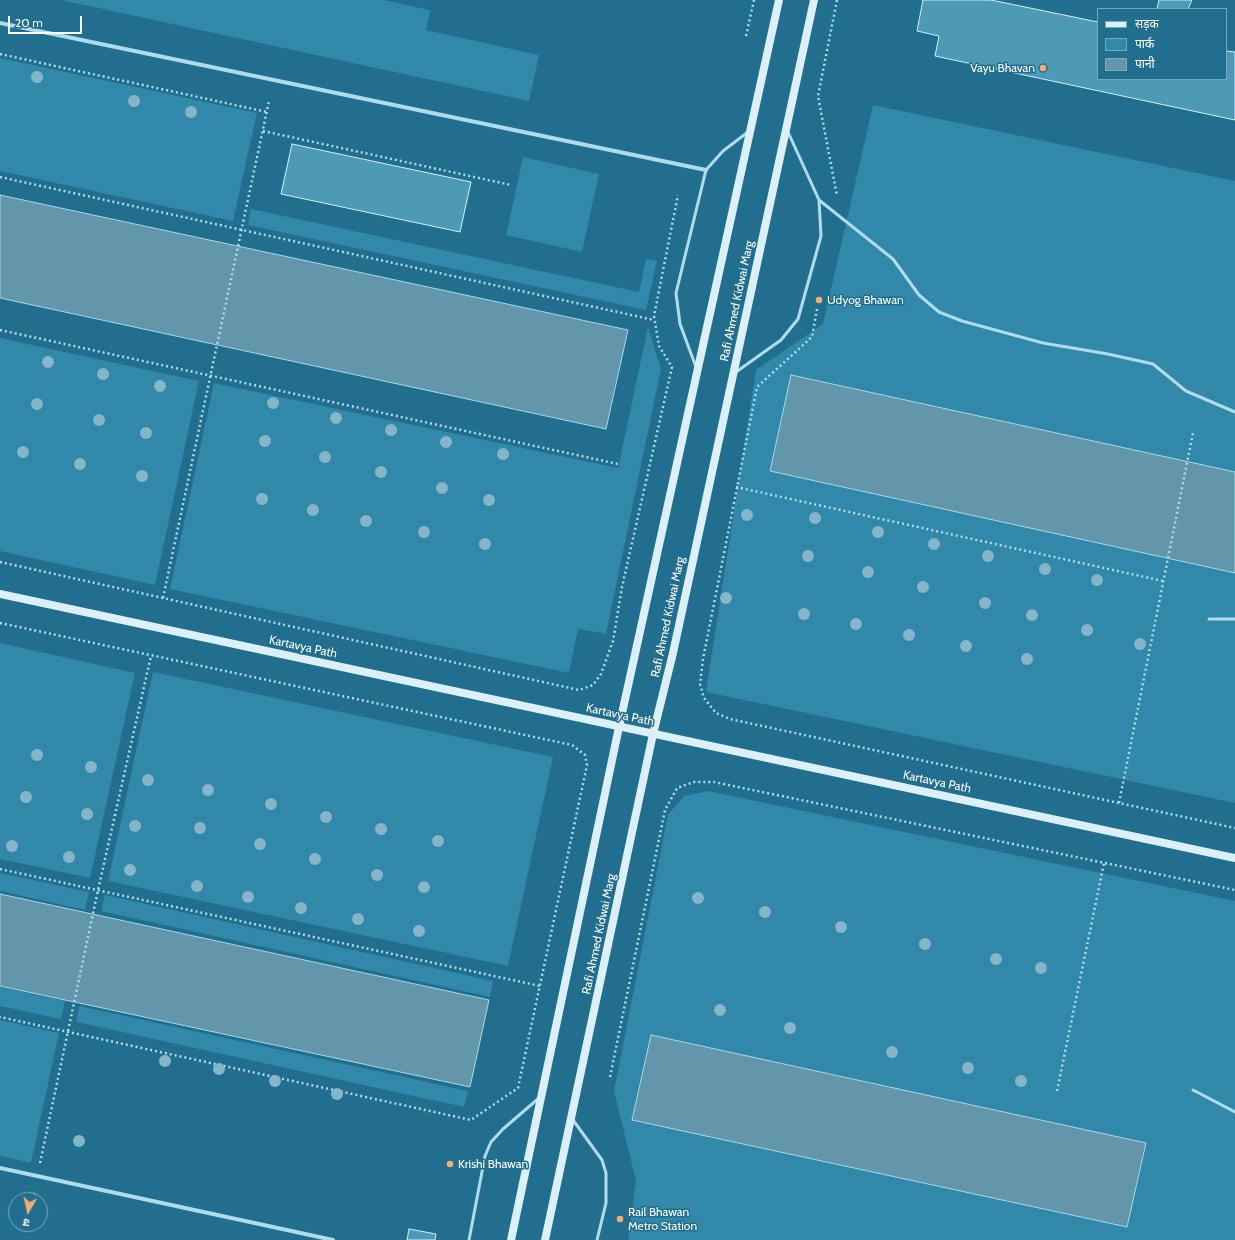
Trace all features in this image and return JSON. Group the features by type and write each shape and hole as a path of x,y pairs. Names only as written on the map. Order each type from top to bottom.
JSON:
{"main road":[{"name":"Rafi Ahmed Kidwai Marg","path":"510,1240 619,727 779,0"},
{"name":"Rafi Ahmed Kidwai Marg","path":"546,1240 654,734 673,653 814,0"},
{"name":"Kartavya Path","path":"0,594 1235,858"}],"street":[{"path":"0,23 706,170"},
{"path":"0,1168 333,1240"}],"lane":[{"path":"733,374 781,340 798,319 821,236 819,200 786,129"},
{"path":"698,370 680,324 676,293 706,170 723,151 750,130"},
{"path":"819,200 894,259 918,295 939,312 962,321 1043,343 1108,354 1152,364 1186,391 1235,412"},
{"path":"1209,619 1235,619"},
{"path":"1193,1090 1235,1112"},
{"path":"468,1240 485,1156 491,1142 503,1129 542,1095"},
{"path":"572,1119 602,1160 606,1174 606,1203 597,1240"}],"path":[{"path":"746,36 754,0"},
{"path":"836,214 838,205 835,183 818,96 837,0"},
{"path":"0,54 267,112"},
{"path":"163,598 269,101"},
{"path":"263,131 511,185"},
{"path":"0,177 654,320"},
{"path":"0,562 579,690 593,685 601,674 613,641 622,587 672,367 659,346 654,320 678,195"},
{"path":"818,307 812,337 756,387 713,604 700,684 704,698 716,713 730,719 1235,828"},
{"path":"0,330 618,464"},
{"path":"1119,803 1193,433"},
{"path":"736,487 1163,581"},
{"path":"0,623 572,745 585,755 587,765 518,1088 471,1120 0,1017"},
{"path":"35,1192 98,890 151,656"},
{"path":"610,1076 664,810 677,788 694,782 714,782 1235,890"},
{"path":"1057,1091 1104,863"},
{"path":"0,869 540,986"}],"green space":[{"path":"61,0 384,0 430,10 426,30 539,55 529,101"},
{"path":"0,58 257,113 233,221 0,171"},
{"path":"873,105 1235,181 1235,803 706,692 756,370 823,324"},
{"path":"523,157 599,174 582,252 506,235"},
{"path":"251,209 639,292 646,259 657,261 646,310 248,225"},
{"path":"648,327 661,369 606,634 578,629 569,673 170,589 214,383 618,468"},
{"path":"0,338 199,381 155,585 0,551"},
{"path":"0,643 135,673 90,878 0,859"},
{"path":"153,672 553,757 508,966 108,881"},
{"path":"708,791 1235,901 1235,1240 628,1240 636,1181 614,1091 668,815 684,796"},
{"path":"0,873 89,892 85,910 0,891"},
{"path":"105,895 493,981 490,997 101,911"},
{"path":"0,987 65,1001 61,1019 0,1006"},
{"path":"79,1006 468,1091 464,1107 76,1022"},
{"path":"0,1020 59,1033 31,1163 0,1156"}],"water":[{"path":"0,195 628,330 606,429 0,298"},
{"path":"791,375 1235,472 1235,573 770,471"},
{"path":"0,894 489,1000 470,1087 0,986"},
{"path":"651,1035 1146,1143 1127,1227 632,1120"}],"building":[{"name":"Vayu Bhavan","path":"923,0 991,0 1097,22 1097,80 1227,80 1227,51 1235,52 1235,120 935,56 939,36 917,31"},
{"path":"1159,0 1192,0 1188,8 1157,8"},
{"path":"292,144 471,182 460,232 281,194"},
{"path":"409,1229 436,1234 435,1240 407,1240"}],"place":[{"name":"Vayu Bhavan","path":"1043,68"},
{"name":"Udyog Bhawan","path":"819,300"},
{"name":"Krishi Bhawan","path":"450,1164"},
{"name":"Rail Bhawan Metro Station","path":"620,1219"}]}
